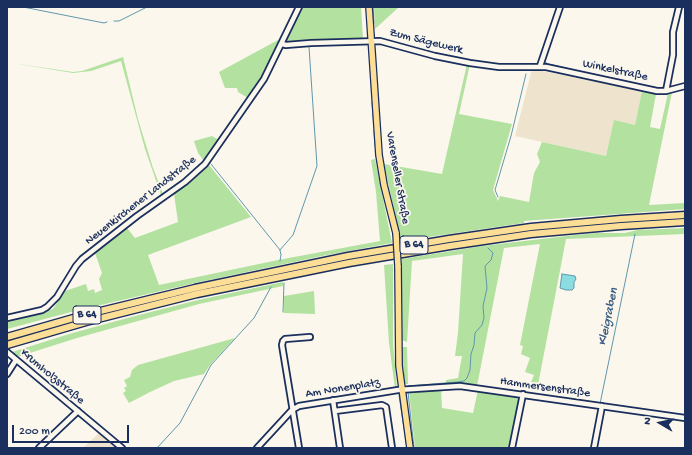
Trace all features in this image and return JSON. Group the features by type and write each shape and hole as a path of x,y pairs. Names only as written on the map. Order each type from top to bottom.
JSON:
{"highway":[{"name":"B 64","path":"7,336 196,288 348,256 449,239 531,228 621,219 685,215"},
{"name":"B 64","path":"7,347 86,322 197,294 356,262 531,234 685,222"}],"main road":[{"name":"Varenseller Straße","path":"369,7 379,155 384,185 396,233 398,266 398,344 402,390 410,448"}],"street":[{"name":"Neuenkirchener Landstraße","path":"7,318 42,310 47,307 57,297 82,259 137,216 185,182 206,164 264,79 299,7"},
{"path":"540,66 560,7"},
{"path":"666,91 673,55 673,32 678,7"},
{"name":"Zum Sägewerk","path":"282,44 380,41 435,56 500,67 540,66"},
{"name":"Winkelstraße","path":"540,66 657,91 666,91 685,86"},
{"path":"299,448 282,345 285,339 310,337"},
{"name":"Krumholzstraße","path":"7,352 122,448"},
{"path":"7,374 16,360"},
{"name":"Hammersenstraße","path":"402,390 464,386 685,418"},
{"name":"Am Nonenplatz","path":"257,448 292,410 298,406 402,390"},
{"path":"512,448 523,394"},
{"path":"333,400 340,448"},
{"path":"335,411 382,405 386,407 392,448"},
{"path":"594,448 602,406"},
{"path":"39,448 78,411"}],"shaded area":[{"path":"532,69 642,91 635,125 614,121 606,156 515,136"},
{"path":"99,433 116,448 83,448"}],"green space":[{"path":"302,7 361,7 363,39 285,42"},
{"path":"374,7 399,7 375,29"},
{"path":"278,40 279,41 262,78 248,98 238,92 237,88 225,88 219,72"},
{"path":"123,57 138,119 153,168 163,194 161,195 145,149 121,61 91,71 73,73 12,63 73,72 82,71"},
{"path":"467,64 470,64 459,114 512,124 493,190 498,201 500,196 529,202 534,173 540,162 537,154 542,142 606,156 614,120 635,125 642,91 656,94 650,127 660,129 668,93 672,92 649,205 685,203 685,209 524,221 524,223 401,241 384,164 442,174"},
{"path":"212,136 219,140 204,161 198,153 194,141"},
{"path":"375,159 392,243 195,283 75,311 7,329 7,321 31,316 53,309 65,291 86,284 88,291 94,289 95,293 102,290 99,279 102,273 95,253 127,228 135,238 178,222 174,194 209,165 251,217 148,255 159,285 278,260 380,241 376,192 371,160"},
{"path":"685,228 685,234 566,239 538,385 531,382 534,375 525,372 530,358 521,354 523,346 520,345 540,244 504,248 477,386 460,384 446,385 446,380 458,378 462,356 455,356 463,254 412,261 407,342 402,340 402,259 482,246 566,236 596,233 625,233 637,230"},
{"path":"393,264 393,344 397,388 395,389 389,343 384,265"},
{"path":"283,282 283,286 199,304 77,338 17,357 12,352 131,317 198,300"},
{"path":"314,291 315,314 284,313 284,296"},
{"path":"235,338 210,365 204,374 174,381 129,403 123,393 126,391 124,388 127,386 124,380 130,377 132,370 138,365"},
{"path":"402,347 407,347 408,384 405,384"},
{"path":"441,389 442,408 473,413 478,390 518,396 520,398 511,448 415,448 409,391"}],"water":[{"path":"562,274 575,276 576,279 572,290 560,288"}],"waterway":[{"path":"23,7 104,23 107,22"},
{"path":"114,21 119,21 147,7"},
{"path":"373,7 374,23"},
{"path":"674,20 676,7"},
{"path":"368,28 368,36"},
{"path":"671,33 671,50"},
{"path":"280,250 293,235 317,166 309,47"},
{"path":"369,48 372,96"},
{"path":"544,61 548,64 651,87 661,88 665,86"},
{"path":"498,197 495,190 511,136 526,74"},
{"path":"372,102 374,127"},
{"path":"374,131 375,145"},
{"path":"211,164 280,250 280,261"},
{"name":"Kleigraben","path":"600,404 635,234"},
{"path":"408,386 457,382 464,381 467,378 470,370 475,333 482,325 484,318 483,306 487,288 485,266 491,260 493,253 488,248"},
{"path":"283,312 284,283"},
{"path":"157,448 180,423 211,365 254,318 271,287"},
{"path":"408,392 414,448"},
{"path":"399,395 407,448"},
{"name":"Kleigraben","path":"591,448 599,408"},
{"name":"Kleigraben","path":"636,409 685,416"}]}
